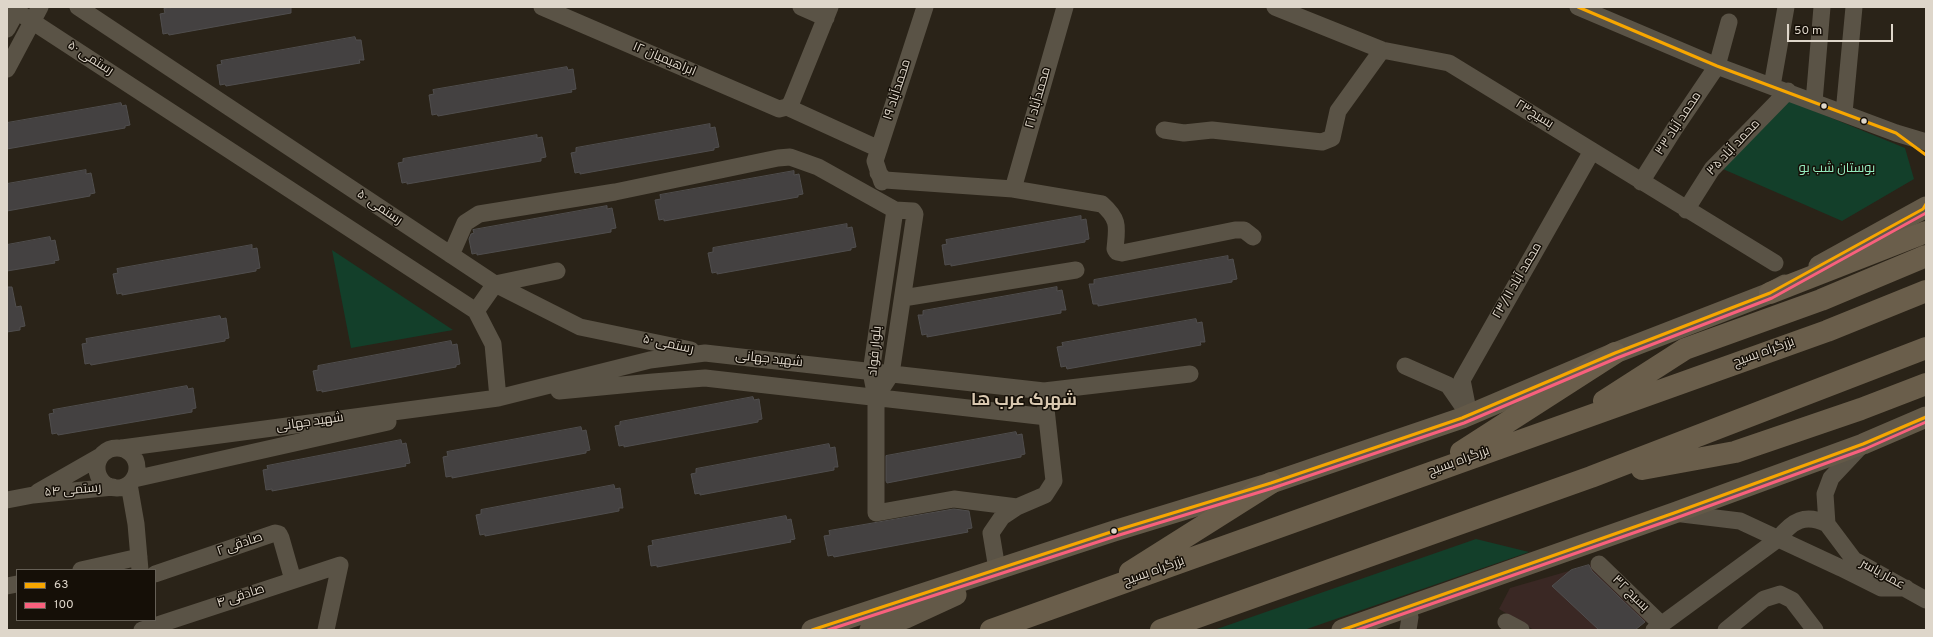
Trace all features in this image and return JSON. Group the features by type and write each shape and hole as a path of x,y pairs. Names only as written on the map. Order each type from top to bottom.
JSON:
{"highway":[{"path":"1770,293 1926,232"},
{"path":"1570,422 1685,349 1821,300 1926,256"},
{"name":"بزرگراه بسیج","path":"991,630 1819,334 1926,291"},
{"path":"1161,630 1591,477 1926,348"},
{"path":"1428,474 1615,353"},
{"path":"1591,477 1735,452 1861,409 1926,384"},
{"path":"1093,594 1271,483"}],"main road":[{"path":"812,630 1114,531 1271,483 1469,415 1615,353 1770,293 1925,207"},
{"path":"1342,630 1674,513 1863,444 1926,417"},
{"path":"870,630 906,618 952,597 997,569"}],"street":[{"name":"رستمی ۵۰","path":"78,7 496,284 580,327 705,353"},
{"name":"ابراهیمیان ۱۲","path":"542,7 779,109 787,107 879,149"},
{"path":"787,107 791,103 828,12 801,7"},
{"name":"محمدآباد ۱۹","path":"878,173 875,161 925,7"},
{"name":"محمدآباد ۲۱","path":"1013,189 1065,7"},
{"name":"بسیج۲۳","path":"1275,7 1382,50 1449,63 1686,210 1775,263"},
{"path":"1578,7 1717,66 1788,91 1896,133 1926,142"},
{"path":"1772,86 1786,7"},
{"path":"1814,102 1822,7"},
{"path":"1844,113 1854,7"},
{"name":"رستمی ۵۰","path":"15,8 36,14 476,311 493,344 498,398"},
{"path":"7,29 15,8"},
{"path":"7,69 36,14"},
{"name":"محمد آباد ۳۳","path":"1641,182 1717,66 1729,22"},
{"path":"1164,130 1184,133 1212,130 1322,142 1329,141 1332,138 1338,111 1382,50"},
{"name":"محمد آباد ۳۵","path":"1686,210 1712,169 1788,91"},
{"path":"1896,133 1926,155"},
{"name":"محمد آباد ۲۳/۱۱","path":"1469,415 1462,380 1592,151"},
{"path":"451,255 465,222 479,214 615,192 778,158 790,157 818,167 895,210"},
{"path":"878,173 895,210"},
{"path":"878,173 885,180 1013,189 1102,204 1118,224 1115,249 1117,252 1122,253 1235,230 1244,230 1252,236"},
{"name":"بلوار فواد","path":"895,210 915,212 891,374 876,397 871,372 895,210"},
{"path":"903,298 1076,270"},
{"path":"476,311 496,284 556,271"},
{"name":"شهید جهانی","path":"125,484 498,398 650,360 705,353 1044,391 1190,374"},
{"path":"1404,366 1448,385 1469,415"},
{"name":"شهید جهانی","path":"122,448 498,398 705,378 1047,416"},
{"path":"997,569 992,533 1002,517 1017,507 1046,495 1054,481 1044,391"},
{"path":"876,397 876,513 954,499 1017,507"},
{"path":"1827,524 1825,494 1831,478 1863,444"},
{"path":"122,448 135,456 138,464 138,472 125,484 106,484 100,479 97,471 101,456 106,450 122,448"},
{"name":"رستمی ۵۴","path":"33,495 101,456"},
{"path":"91,569 139,564 136,524 125,484"},
{"name":"رستمی ۵۴","path":"7,500 33,495 125,484"},
{"path":"1674,513 1740,521 1881,588 1906,588"},
{"path":"1658,627 1778,539 1787,528 1798,521 1816,518 1827,524"},
{"name":"عمار یاسر","path":"1827,524 1854,560 1926,600"},
{"name":"صادقی ۲","path":"156,574 275,533 279,534 281,538 293,580"},
{"name":"بسیج ۳۲","path":"1599,564 1658,627"},
{"name":"صادقی ۴","path":"142,630 340,565 326,630"},
{"path":"1726,630 1764,599 1780,594 1792,600 1815,630"},
{"path":"1506,622 1521,630"}],"shaded area":[{"path":"1593,564 1649,619 1635,630 1534,630 1499,609 1510,588"}],"green space":[{"name":"بوستان شب بو","path":"1785,99 1905,148 1914,179 1842,221 1716,166"},
{"path":"332,250 453,330 351,348"},
{"path":"1476,539 1529,552 1304,630 1214,630"}],"building":[{"path":"176,7 291,7 291,13 169,35 168,33 163,34 160,14 165,13 164,9"},
{"path":"355,37 356,40 361,40 364,60 359,60 360,63 226,86 225,84 220,85 217,65 222,64 221,61"},
{"path":"567,67 568,70 573,69 576,89 571,90 572,92 438,116 437,114 432,115 429,95 434,94 433,90"},
{"path":"121,103 122,106 126,105 130,125 125,126 125,128 7,149 7,123"},
{"path":"710,124 710,128 715,127 719,147 714,148 714,150 580,174 580,172 575,173 571,153 576,152 576,148"},
{"path":"537,135 537,138 542,137 546,157 541,158 541,161 407,184 407,182 402,183 398,163 403,162 403,159"},
{"path":"86,170 86,174 91,173 95,193 90,194 90,196 7,211 7,184"},
{"path":"794,171 794,175 799,174 803,194 798,195 798,197 664,221 664,219 659,220 655,200 661,199 660,195"},
{"path":"607,206 607,209 612,208 616,228 611,229 611,232 477,255 477,253 472,254 469,239 471,234 474,233 473,230"},
{"path":"1081,216 1081,220 1086,219 1089,239 1085,240 1085,242 951,266 951,264 945,265 942,245 947,244 946,240"},
{"path":"847,224 847,228 852,227 856,247 851,248 851,250 717,274 717,272 712,273 708,253 713,252 713,248"},
{"path":"50,237 51,241 55,240 59,260 54,261 55,263 7,271 7,245"},
{"path":"252,245 252,249 257,248 260,268 256,269 256,271 122,295 122,293 117,294 113,274 118,273 117,269"},
{"path":"1228,256 1228,260 1233,259 1237,279 1232,280 1232,282 1098,306 1098,304 1093,304 1089,284 1094,284 1094,280"},
{"path":"7,287 12,287 16,307 21,306 25,326 20,327 20,330 7,332"},
{"path":"1057,287 1057,291 1062,290 1066,310 1061,310 1061,313 927,337 927,334 922,335 918,315 923,315 923,311"},
{"path":"220,316 221,319 226,318 229,338 225,339 225,341 91,365 90,363 85,364 82,344 87,343 86,339"},
{"path":"1196,319 1197,323 1202,322 1205,342 1200,342 1201,345 1067,369 1066,366 1061,367 1057,347 1063,346 1062,343"},
{"path":"451,341 452,345 457,344 460,364 456,365 456,367 322,392 322,390 317,391 313,371 318,370 318,366"},
{"path":"187,386 188,389 193,388 196,408 192,409 192,412 58,435 57,433 52,434 49,414 54,413 53,410"},
{"path":"753,397 754,400 759,399 762,419 758,420 758,422 624,447 624,445 619,446 615,426 620,425 620,422"},
{"path":"581,427 582,431 586,430 590,450 586,451 586,453 452,478 452,476 446,477 443,457 448,456 447,452"},
{"path":"1016,432 1017,435 1022,434 1025,454 1021,455 1021,457 887,483 886,481 886,456"},
{"path":"401,440 402,444 406,443 410,463 405,464 406,466 272,491 272,489 266,490 263,470 268,469 267,466"},
{"path":"829,444 830,448 835,447 838,467 834,467 834,470 700,495 700,493 695,494 691,474 696,473 696,469"},
{"path":"614,485 615,489 620,488 623,508 619,508 619,511 485,536 485,534 480,535 476,515 481,514 481,510"},
{"path":"954,509 969,511 972,528 967,529 968,532 834,557 833,555 828,556 824,536 830,535 829,531"},
{"path":"786,516 787,520 791,519 795,539 790,540 791,542 657,567 657,565 651,566 648,546 653,545 652,541"},
{"path":"1589,565 1592,571 1645,622 1635,630 1599,630 1552,586 1571,570"}],"transit line":[{"name":"63","path":"1578,7 1717,66 1896,133 1926,155"},
{"name":"63","path":"812,630 1114,531 1271,483 1462,418 1615,353 1770,293 1923,209 1926,204"},
{"name":"100","path":"828,630 1116,536 1273,488 1464,423 1617,358 1772,298 1926,213"},
{"name":"63","path":"1342,630 1674,513 1863,444 1926,417"},
{"name":"100","path":"1357,630 1676,518 1865,449 1926,422"}],"district":[{"name":"شهرک عرب ها","path":"1024,402"}]}
